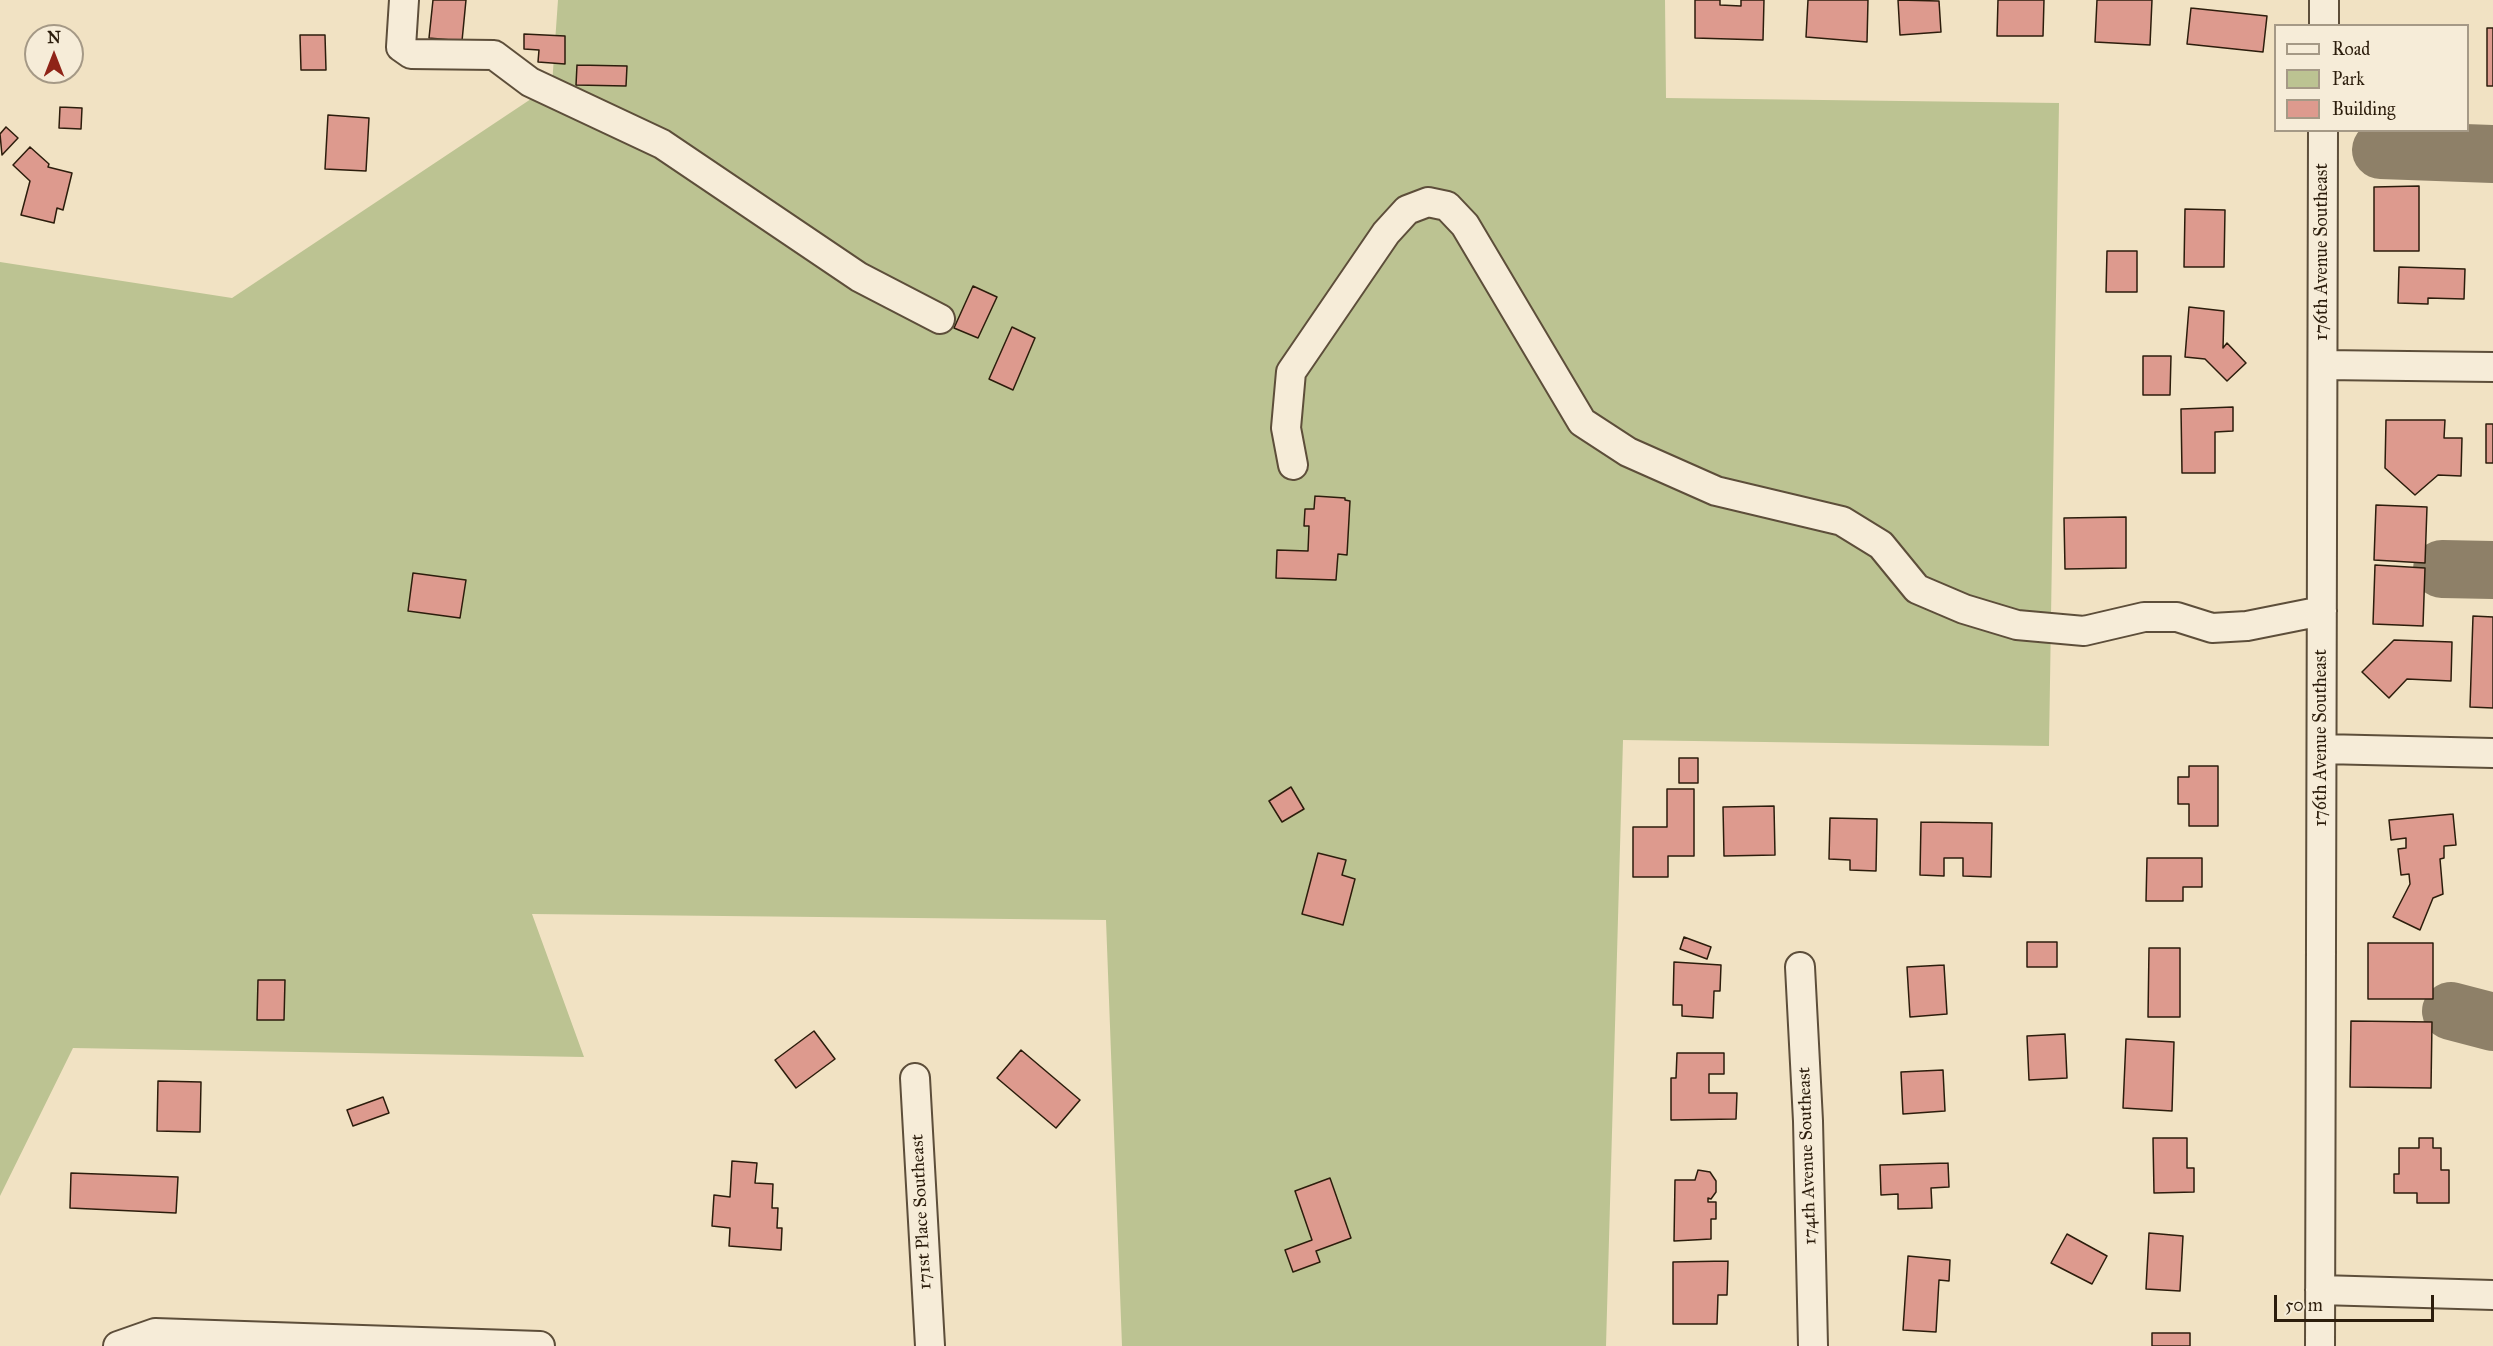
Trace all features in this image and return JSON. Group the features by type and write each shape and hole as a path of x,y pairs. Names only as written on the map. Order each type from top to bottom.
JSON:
{"street":[{"path":"404,0 401,47 411,54 494,55 531,82 662,144 859,277 940,319"},
{"path":"2324,0 2324,24"},
{"name":"176th Avenue Southeast","path":"2320,1346 2323,132"},
{"path":"1293,465 1286,428 1291,372 1386,233 1407,210 1428,202 1447,206 1465,225 1582,422 1628,452 1716,491 1842,521 1881,545 1917,589 1964,609 2017,625 2084,631 2144,617 2177,617 2212,628 2247,626 2322,611"},
{"path":"2323,365 2493,367"},
{"path":"2322,749 2493,753"},
{"name":"174th Avenue Southeast","path":"1800,967 1808,1121 1813,1346"},
{"name":"171st Place Southeast","path":"915,1078 930,1346"},
{"path":"2320,1290 2493,1295"},
{"path":"118,1346 155,1333 540,1346"}],"green space":[{"path":"558,0 1665,0 1666,98 2059,103 2049,746 1623,740 1606,1346 1122,1346 1106,920 532,914 584,1057 73,1048 0,1196 0,262 232,298 552,85"}],"building":[{"path":"433,0 466,0 462,41 429,38"},
{"path":"1695,0 1720,0 1720,5 1741,6 1741,0 1764,0 1763,40 1695,38"},
{"path":"1808,0 1868,0 1867,42 1806,37"},
{"path":"1898,0 1939,1 1941,32 1900,35"},
{"path":"1998,0 2044,0 2043,36 1997,36"},
{"path":"2097,0 2152,0 2150,45 2095,42"},
{"path":"2191,8 2267,16 2263,52 2187,44"},
{"path":"2487,28 2493,28 2493,86 2487,86"},
{"path":"524,34 565,36 565,64 538,62 539,50 524,49"},
{"path":"300,35 325,35 326,70 301,70"},
{"path":"577,65 627,66 626,86 576,85"},
{"path":"60,107 82,108 81,129 59,128"},
{"path":"328,115 369,118 366,171 325,169"},
{"path":"6,127 18,138 2,155 0,134"},
{"path":"30,147 49,164 48,167 72,173 63,210 57,208 54,223 21,215 30,181 13,165"},
{"path":"2419,186 2419,251 2374,251 2374,187"},
{"path":"2185,209 2225,210 2224,267 2184,267"},
{"path":"2107,251 2137,251 2137,292 2106,292"},
{"path":"2399,267 2465,269 2464,299 2428,298 2428,304 2398,303"},
{"path":"973,286 997,297 978,338 954,328"},
{"path":"2189,307 2224,311 2223,348 2227,343 2246,363 2227,381 2205,359 2185,357"},
{"path":"1012,327 1035,338 1013,390 989,379"},
{"path":"2143,356 2171,356 2170,395 2143,395"},
{"path":"2233,407 2233,431 2215,432 2215,473 2182,473 2181,409"},
{"path":"2386,420 2445,420 2444,438 2462,438 2461,476 2438,475 2415,495 2385,468"},
{"path":"2486,424 2493,424 2493,463 2486,463"},
{"path":"1315,496 1345,498 1350,501 1347,555 1338,554 1336,580 1276,578 1277,550 1308,551 1309,526 1304,526 1305,509 1314,509"},
{"path":"2376,505 2427,507 2425,563 2374,560"},
{"path":"2126,517 2126,568 2065,569 2064,518"},
{"path":"2375,565 2425,568 2423,626 2373,624"},
{"path":"413,573 466,580 460,618 408,611"},
{"path":"2473,616 2493,617 2493,708 2470,707"},
{"path":"2394,640 2452,642 2451,681 2407,679 2389,698 2362,672"},
{"path":"1679,758 1698,758 1698,783 1679,783"},
{"path":"2189,766 2218,766 2218,826 2189,826 2189,804 2178,804 2178,777 2189,777"},
{"path":"1291,787 1304,809 1282,822 1269,801"},
{"path":"1667,789 1694,789 1694,856 1668,856 1668,877 1633,877 1633,827 1667,827"},
{"path":"1774,806 1775,855 1724,856 1723,807"},
{"path":"2453,814 2456,845 2444,846 2444,858 2440,859 2443,894 2433,898 2420,930 2393,917 2410,884 2409,874 2401,875 2398,849 2406,848 2406,838 2391,840 2389,820"},
{"path":"1830,818 1877,819 1876,871 1850,870 1850,860 1829,859"},
{"path":"1921,822 1992,823 1991,877 1963,876 1963,858 1944,858 1944,876 1920,875"},
{"path":"1318,853 1346,860 1342,875 1355,879 1343,925 1302,914"},
{"path":"2147,858 2202,858 2202,887 2183,887 2183,901 2146,901"},
{"path":"1684,937 1711,947 1707,959 1680,949"},
{"path":"2027,942 2057,942 2057,967 2027,967"},
{"path":"2368,943 2433,943 2433,999 2368,999"},
{"path":"2149,948 2180,948 2180,1017 2148,1017"},
{"path":"1674,962 1721,965 1720,991 1714,991 1713,1018 1682,1016 1682,1005 1673,1005"},
{"path":"1944,965 1947,1014 1910,1017 1907,967"},
{"path":"258,980 285,980 284,1020 257,1020"},
{"path":"2351,1021 2432,1022 2431,1088 2350,1087"},
{"path":"814,1031 835,1059 796,1088 775,1060"},
{"path":"2065,1034 2067,1078 2029,1080 2027,1036"},
{"path":"2126,1039 2174,1042 2172,1111 2123,1108"},
{"path":"1021,1050 1080,1100 1056,1128 997,1078"},
{"path":"1677,1053 1724,1053 1724,1074 1709,1074 1709,1093 1737,1093 1736,1119 1671,1120 1671,1078 1676,1078"},
{"path":"1943,1070 1945,1111 1903,1114 1901,1072"},
{"path":"158,1081 201,1082 200,1132 157,1131"},
{"path":"383,1097 389,1113 353,1126 347,1110"},
{"path":"2153,1138 2187,1138 2187,1168 2194,1168 2194,1192 2154,1193"},
{"path":"2419,1138 2433,1138 2433,1148 2441,1148 2441,1170 2449,1170 2449,1203 2417,1203 2417,1193 2394,1193 2394,1174 2399,1174 2399,1148 2419,1148"},
{"path":"732,1161 757,1163 755,1183 773,1184 772,1208 778,1208 777,1228 782,1228 781,1250 729,1246 730,1228 712,1226 714,1195 730,1197"},
{"path":"1948,1163 1949,1187 1931,1188 1932,1208 1898,1209 1898,1194 1881,1195 1880,1165"},
{"path":"1698,1170 1710,1172 1716,1181 1716,1192 1711,1199 1708,1198 1708,1202 1716,1202 1716,1219 1711,1219 1711,1239 1674,1241 1675,1180 1695,1180"},
{"path":"71,1173 178,1177 176,1213 70,1208"},
{"path":"1330,1178 1351,1238 1316,1251 1320,1262 1293,1272 1285,1250 1312,1240 1295,1191"},
{"path":"2149,1233 2183,1236 2180,1291 2146,1289"},
{"path":"2067,1234 2107,1256 2092,1284 2051,1263"},
{"path":"1908,1256 1950,1260 1949,1281 1939,1280 1936,1332 1903,1330"},
{"path":"1728,1261 1727,1295 1718,1295 1717,1324 1673,1324 1673,1262"},
{"path":"2152,1333 2190,1333 2190,1346 2152,1346"}],"taxiway":[{"path":"2381,150 2493,154"},
{"path":"2442,569 2493,570"},
{"path":"2451,1011 2493,1022"}]}
